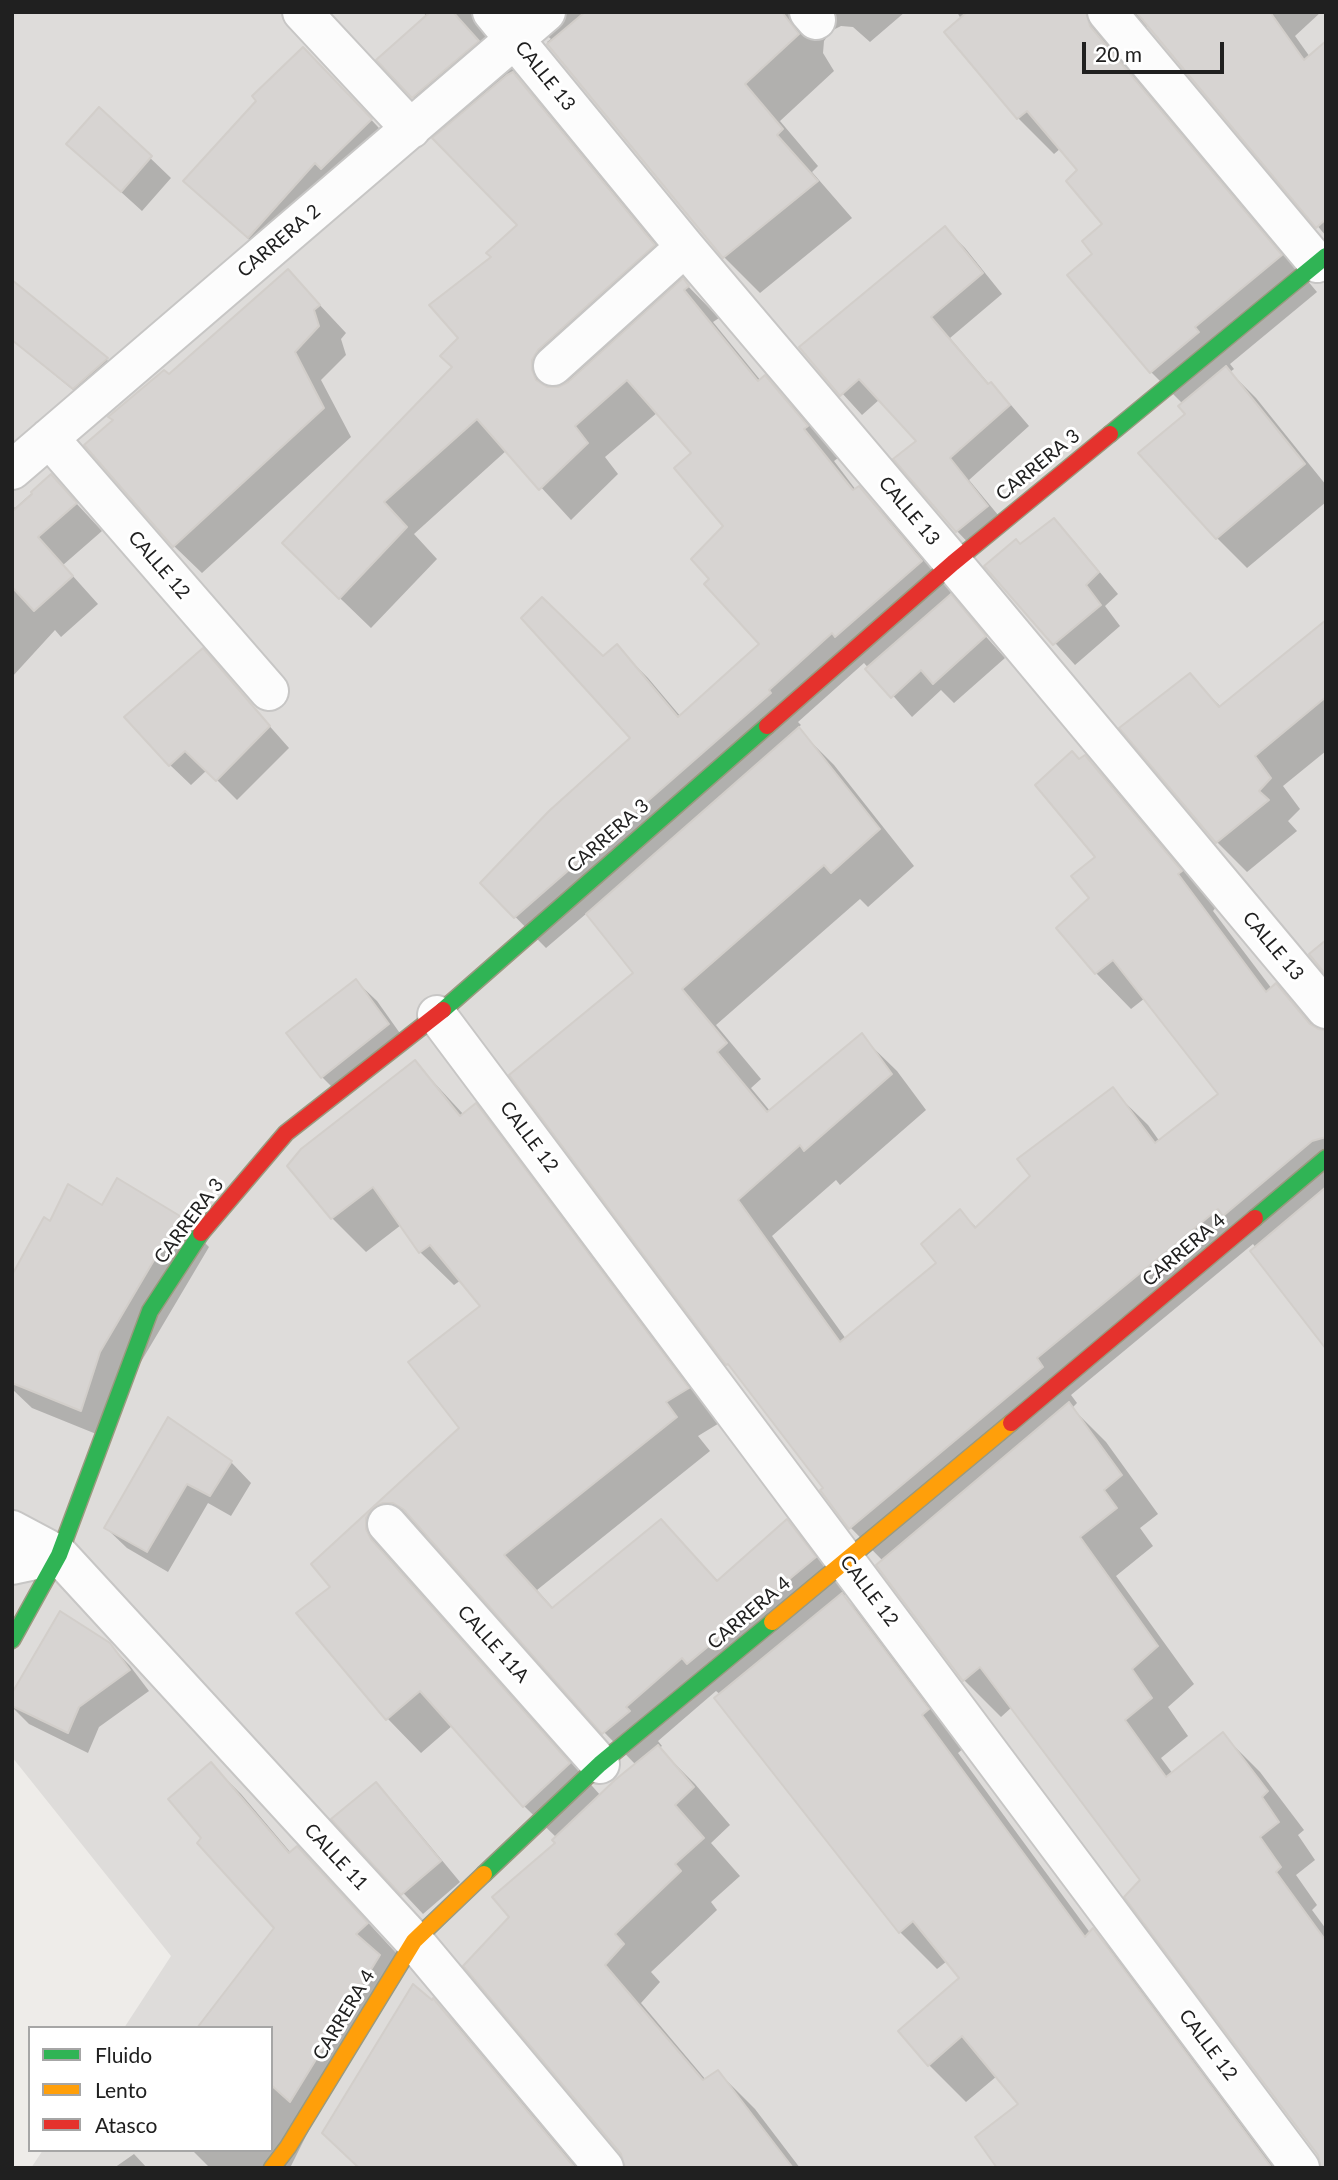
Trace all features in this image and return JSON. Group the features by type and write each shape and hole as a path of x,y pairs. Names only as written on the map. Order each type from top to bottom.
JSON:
{"street":[{"path":"302,12 411,129"},
{"name":"CARRERA 2","path":"26,449 411,129 503,26 546,12"},
{"path":"1107,12 1321,260"},
{"name":"CALLE 13","path":"503,26 685,247 953,562 1326,1009"},
{"path":"553,366 685,247"},
{"name":"CARRERA 3","path":"12,1640 59,1555 150,1311 200,1234 286,1133 437,1015 953,562 1321,260"},
{"name":"CALLE 12","path":"26,449 269,691"},
{"name":"CALLE 12","path":"437,1015 1300,2168"},
{"name":"CARRERA 4","path":"272,2168 288,2147 414,1941 600,1764 1326,1158"},
{"name":"CALLE 11A","path":"387,1524 600,1764"},
{"name":"CALLE 11","path":"12,1530 59,1555 414,1941 604,2168"},
{"path":"12,1565 59,1555"}],"shaded area":[{"path":"12,12 1326,12 1326,2168 31,2168 42,2152 273,2152 273,2026 125,2026 171,1956 12,1757"}],"building":[{"path":"430,12 453,12 479,41 412,98 376,60"},
{"path":"585,12 782,12 799,34 745,84 783,129 777,135 818,181 723,258 547,44"},
{"path":"967,12 1086,12 1090,26 1282,255 1195,327 1199,332 1150,373 1067,275 1092,254 1082,241 1102,224 1066,181 1077,170 1027,111 1017,119 944,32"},
{"path":"1136,12 1270,12 1304,60 1326,41 1326,219 1316,228"},
{"path":"303,47 372,119 321,169 315,163 248,238 183,181 256,101 252,96"},
{"path":"513,72 655,245 538,350 532,360 536,380 547,387 558,387 568,382 683,278 689,286 684,290 758,381 765,375 808,426 804,429 853,490 859,486 922,561 835,637 832,633 769,690 771,693 514,918 480,883 549,811 630,738 521,618 542,597 603,656 617,644 678,717 759,644 704,584 709,579 691,559 723,526 674,468 691,453 627,380 575,426 588,443 539,490 477,419 384,502 407,527 339,599 282,543 452,367 440,356 458,338 429,305 491,257 486,253 517,225 432,138"},
{"path":"99,107 152,156 121,192 66,144"},
{"path":"945,226 983,273 931,317 988,384 991,382 1010,405 950,458 988,506 956,532 893,459 916,441 859,379 840,396 799,347"},
{"path":"288,269 320,305 314,310 319,326 295,352 324,408 173,547 84,445 113,420 108,417 164,370 169,374"},
{"path":"12,280 108,358 73,389 12,340"},
{"path":"1226,366 1305,464 1216,539 1138,453 1185,414 1178,406"},
{"path":"51,474 77,503 38,537 73,576 34,611 12,587 12,509 32,494 31,492"},
{"path":"1054,518 1099,572 1086,585 1101,605 1053,645 984,566 1016,539 1020,544"},
{"path":"951,594 986,636 933,684 921,670 891,698 865,669"},
{"path":"1326,620 1326,697 1255,756 1271,778 1259,791 1269,800 1216,843 1119,728 1190,673 1219,707"},
{"path":"203,648 270,726 216,781 185,751 169,766 124,717"},
{"path":"799,727 880,829 831,873 824,865 682,989 727,1043 717,1052 767,1112 862,1033 892,1074 804,1151 800,1145 738,1200 840,1342 936,1263 921,1244 960,1209 975,1228 1030,1176 1017,1159 1113,1087 1155,1143 1218,1094 1113,960 1095,974 1056,928 1089,898 1071,876 1095,857 1035,785 1072,751 1079,759 1085,755 1182,871 1178,874 1266,992 1276,983 1310,1024 1326,1030 1326,1137 1312,1141 1223,1216 1218,1209 1037,1358 1043,1367 849,1529 820,1490 823,1488 728,1364 726,1365 509,1075 633,973 586,914"},
{"path":"1326,940 1326,975 1309,954"},
{"path":"356,979 389,1024 321,1078 286,1033"},
{"path":"415,1060 460,1116 476,1103 689,1388 666,1402 677,1417 504,1555 552,1608 661,1519 717,1581 787,1519 816,1557 687,1664 682,1658 626,1707 630,1711 602,1734 403,1509 393,1503 373,1507 459,1428 408,1362 480,1306 430,1245 419,1253 373,1187 331,1219 287,1166 301,1149"},
{"path":"117,1178 180,1216 100,1352 81,1411 12,1383 12,1275 44,1217 50,1221 68,1184 102,1205"},
{"path":"1326,1187 1326,1349 1250,1251"},
{"path":"1069,1402 1122,1475 1104,1490 1117,1508 1080,1537 1158,1646 1132,1669 1152,1698 1125,1720 1166,1777 1223,1732 1268,1791 1262,1797 1279,1822 1260,1837 1281,1867 1276,1872 1326,1941 1326,2168 1321,2168 1318,2155 1124,1897 1140,1880 980,1667 963,1681 876,1565"},
{"path":"168,1417 232,1461 210,1496 187,1484 147,1552 104,1528"},
{"path":"373,1507 366,1518 366,1529 371,1539 570,1763 523,1807 420,1691 386,1720 296,1613 330,1587 311,1564"},
{"path":"842,1593 929,1709 922,1715 1085,1937 1093,1928 1272,2168 997,2168 975,2137 1018,2104 962,2036 928,2066 898,2031 959,1978 913,1921 899,1933 714,1698"},
{"path":"60,1611 110,1643 130,1670 79,1707 68,1733 12,1706 12,1693"},
{"path":"658,1745 694,1787 675,1805 704,1838 675,1864 681,1871 615,1934 624,1944 605,1965 703,2080 718,2070 793,2168 625,2168 621,2154 463,1966 509,1917 492,1897 555,1843 552,1840 615,1780"},
{"path":"211,1762 289,1853 297,1846 368,1923 356,1934 380,1955 290,2102 273,2087 273,2026 199,2026 274,1928 197,1843 201,1838 168,1799"},
{"path":"376,1782 441,1861 401,1895 331,1819"},
{"path":"413,1984 432,2000 433,1998 575,2168 359,2168 322,2133"}],"traffic: fast":[{"path":"1110,434 1326,256"},
{"path":"443,1010 767,726"},
{"path":"1255,1218 1326,1158"},
{"path":"12,1640 59,1555 150,1311 201,1233"},
{"path":"484,1874 600,1764 772,1622"}],"traffic: slow":[{"path":"772,1622 1011,1423"},
{"path":"272,2168 288,2147 414,1941 484,1874"}],"traffic: jam":[{"path":"767,726 953,563 1110,434"},
{"path":"201,1233 286,1133 443,1010"},
{"path":"1011,1423 1255,1218"}]}
